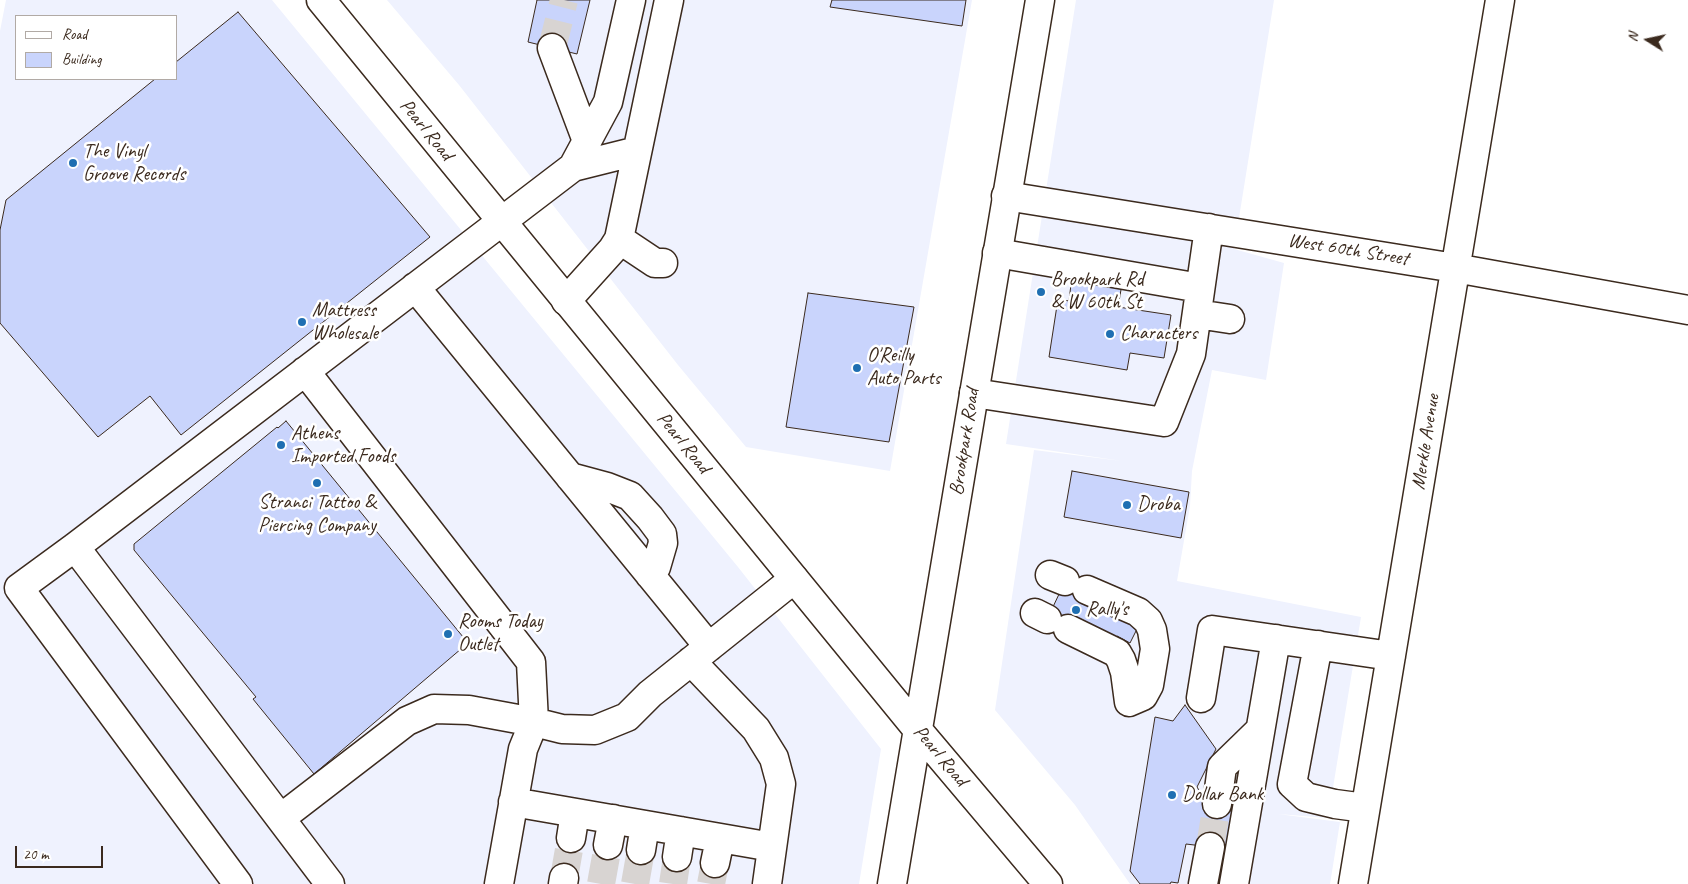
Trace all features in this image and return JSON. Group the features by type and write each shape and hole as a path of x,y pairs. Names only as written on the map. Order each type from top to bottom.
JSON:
{"main road":[{"name":"Pearl Road","path":"321,0 917,729 1048,884"},
{"path":"573,167 608,102 632,0"},
{"path":"566,301 612,250 619,239 669,0"},
{"name":"Brookpark Road","path":"892,884 1040,0"},
{"name":"Merkle Avenue","path":"1353,884 1500,0"},
{"path":"552,48 587,141"},
{"path":"238,884 19,588 573,167 637,151"},
{"name":"West 60th Street","path":"1006,196 1455,268 1688,310"},
{"path":"974,393 1164,422 1191,354 1209,228"},
{"path":"619,239 655,263 663,263"},
{"path":"997,253 1199,301 1230,319"},
{"path":"415,287 650,575 700,654 756,729 774,758 781,784 767,884"},
{"path":"305,371 531,662 534,722 523,749 498,884"},
{"path":"570,477 630,496 650,518 662,534 663,543 656,567 650,575"},
{"path":"75,547 330,884"},
{"path":"281,818 408,721 434,710 469,710 562,729 595,730 627,717 650,694 794,579"},
{"path":"1050,620 1117,653 1125,672 1129,702 1143,696 1149,685 1154,649 1152,630 1148,621 1138,612 1067,582"},
{"path":"1202,698 1212,630 1391,656"},
{"path":"1234,884 1276,640"},
{"path":"1318,646 1292,784 1306,797 1335,804 1365,808"},
{"path":"1216,804 1222,768 1260,730"},
{"path":"512,802 573,826 717,851 772,847"},
{"path":"1203,884 1210,847"}],"shaded area":[{"path":"6,0 272,0 738,567 881,749 859,884 0,884 0,31"},
{"path":"387,0 972,0 890,471 746,447 678,365 459,85"},
{"path":"1076,0 1274,0 1234,249 1284,263 1266,380 1212,370 1192,471 1190,506 1177,581 1361,617 1328,818 1278,814 1340,822 1330,884 1130,884 1075,805 995,710 1034,450 1122,461 1006,444"}],"building":[{"path":"537,0 590,0 577,54 528,42"},
{"path":"832,0 966,0 962,26 830,7"},
{"path":"238,12 430,237 181,435 150,396 98,437 0,323 0,230 6,200 154,80 178,80 178,60"},
{"name":"Characters","path":"1072,276 1122,284 1118,307 1171,315 1164,358 1130,353 1127,370 1049,357 1058,299 1069,301"},
{"path":"808,293 914,307 889,442 786,427"},
{"path":"286,421 468,643 314,774 253,699 256,697 134,550 134,544"},
{"name":"Droba","path":"1072,471 1189,492 1181,538 1064,517"},
{"name":"Rally's","path":"1069,573 1091,583 1138,627 1130,643 1117,636 1116,640 1063,638 1043,628"},
{"name":"Dollar Bank","path":"1185,705 1216,749 1197,787 1207,803 1241,806 1235,850 1186,844 1178,883 1140,884 1130,871 1155,717 1173,721"}],"tunnel":[{"path":"552,48 564,0"},
{"path":"1210,847 1217,804"},
{"path":"564,878 571,838"},
{"path":"601,884 608,845"},
{"path":"635,884 641,850"},
{"path":"673,884 677,857"},
{"path":"711,884 715,863"}],"place":[{"name":"The Vinyl Groove Records","path":"73,163"},
{"name":"Brookpark Rd & W 60th St","path":"1041,292"},
{"name":"Mattress Wholesale","path":"302,322"},
{"name":"Characters","path":"1110,334"},
{"name":"O'Reilly Auto Parts","path":"857,368"},
{"name":"Athens Imported Foods","path":"281,445"},
{"name":"Stranci Tattoo & Piercing Company","path":"317,483"},
{"name":"Droba","path":"1127,505"},
{"name":"Rally's","path":"1076,610"},
{"name":"Rooms Today Outlet","path":"448,634"},
{"name":"Dollar Bank","path":"1172,795"}]}
